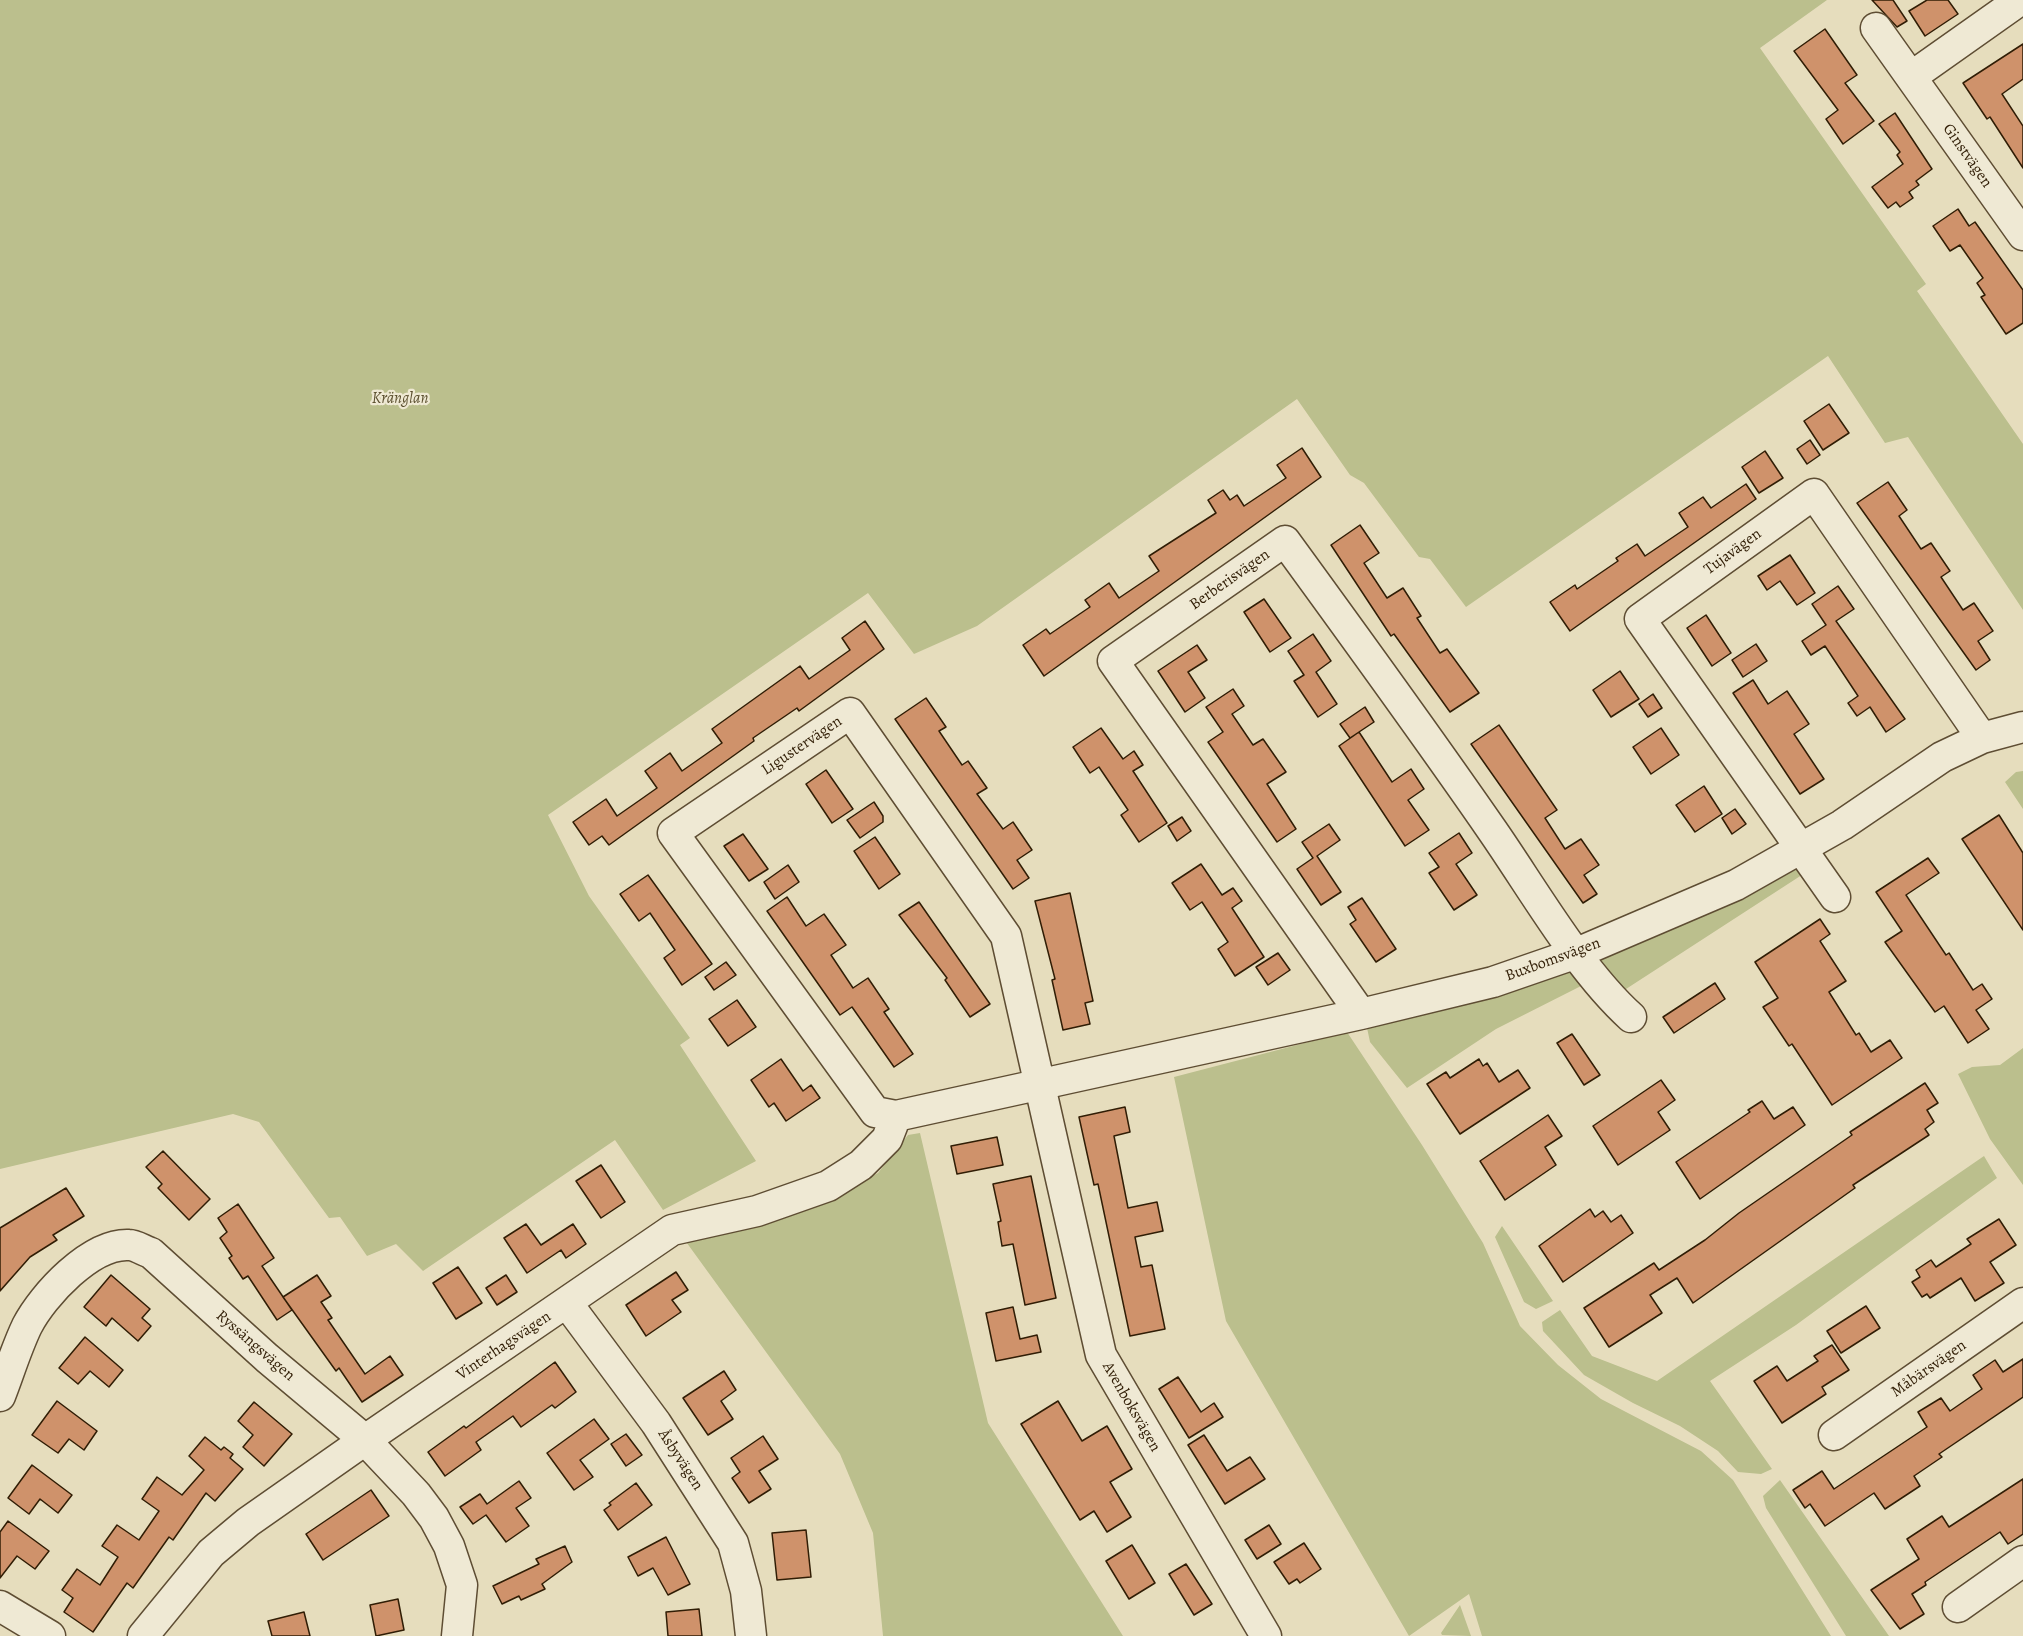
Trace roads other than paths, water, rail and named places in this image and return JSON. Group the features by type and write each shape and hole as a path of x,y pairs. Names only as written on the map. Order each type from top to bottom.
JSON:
{"street":[{"path":"1911,77 2020,0"},
{"name":"Ginstvägen","path":"1876,28 2023,236"},
{"name":"Tujavägen","path":"1803,849 1640,619 1814,494 1982,738"},
{"name":"Berberisvägen","path":"1361,1014 1113,661 1285,541 1447,765 1577,953"},
{"name":"Ligustervägen","path":"896,1116 875,1112 673,833 850,713 1006,936 1040,1082"},
{"name":"Buxbomsvägen","path":"1040,1082 1361,1014 1493,982 1577,953 1726,890 1803,849 1942,757 1982,738 2023,727"},
{"path":"1803,849 1835,897"},
{"path":"1577,953 1610,998 1631,1017"},
{"path":"896,1116 1040,1082"},
{"name":"Avenboksvägen","path":"1040,1082 1101,1355 1266,1636"},
{"name":"Vinterhagsvägen","path":"143,1636 211,1552 248,1522 365,1440 672,1230 757,1211 828,1186 861,1165 882,1144 896,1116"},
{"name":"Ryssängsvägen","path":"0,1396 28,1326 45,1299 72,1270 108,1249 130,1245 151,1253 267,1358 365,1440 416,1494 434,1518 449,1546 462,1585 457,1636"},
{"name":"Åsbyvägen","path":"567,1303 656,1423 733,1543 746,1591 751,1636"},
{"name":"Måbärsvägen","path":"1834,1435 2023,1303"},
{"path":"1958,1607 2023,1561"},
{"path":"0,1606 50,1636"}],"park label":[{"name":"Kränglan","path":"400,399"}]}
